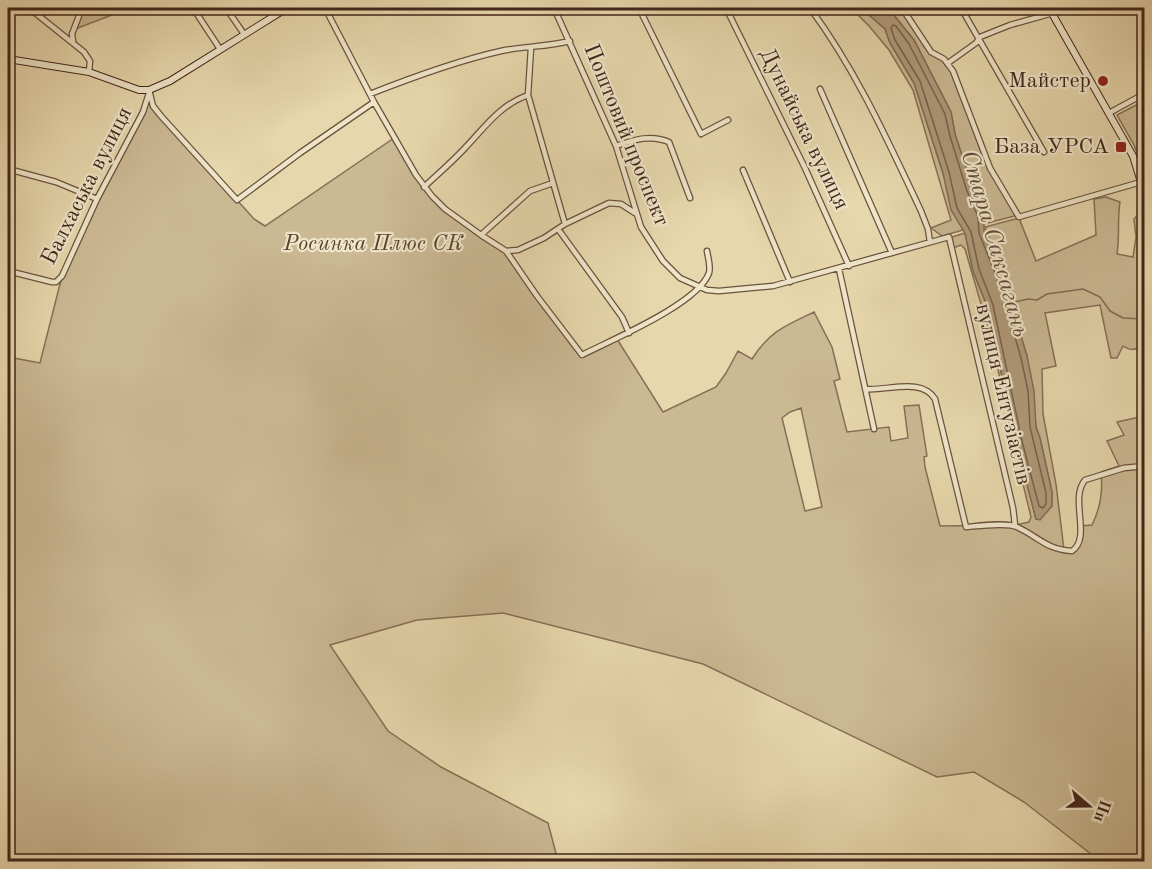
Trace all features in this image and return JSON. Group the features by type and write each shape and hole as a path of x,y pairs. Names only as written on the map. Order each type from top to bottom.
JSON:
{"main road":[{"path":"8,59 89,72 133,89 150,90 170,81 287,8"},
{"path":"1051,10 1133,156 1141,182 1144,213"}],"street":[{"path":"29,8 73,41 87,55 90,61 89,72"},
{"path":"73,41 72,34 82,8"},
{"path":"193,8 220,49"},
{"path":"226,8 244,34"},
{"path":"325,8 374,102 424,187 445,209 481,236 506,251 582,355 628,333 683,302 706,280 710,270 707,250"},
{"name":"Поштовий проспект","path":"554,8 616,146 641,227 671,271 680,278 707,290 732,291 790,282 949,237"},
{"path":"639,8 701,134 728,120"},
{"name":"Дунайська вулиця","path":"726,8 805,168 849,266"},
{"path":"810,8 858,81 921,211 930,242"},
{"path":"902,8 931,52 948,63 990,168 1019,217 1141,182"},
{"path":"961,8 980,37 1044,152"},
{"path":"948,63 976,43 980,37 1051,10"},
{"path":"370,94 470,59 504,50 570,41"},
{"path":"531,48 528,95 565,224"},
{"path":"820,89 892,253"},
{"path":"150,90 153,106 237,200 374,102"},
{"name":"Балхаська вулиця","path":"8,270 52,282 60,279 97,199 143,112 150,90"},
{"path":"1109,113 1144,94"},
{"path":"424,187 458,156 505,106 528,95"},
{"path":"616,146 646,137 661,138 669,142 690,198"},
{"path":"8,169 56,182 97,199"},
{"path":"743,170 790,282"},
{"path":"481,236 530,191 553,183"},
{"path":"506,251 518,250 531,245 565,224 609,203 621,204 636,213"},
{"path":"558,229 622,317 628,333"},
{"name":"вулиця Ентузіастів","path":"949,237 1013,508 1015,525"},
{"path":"839,269 874,429"},
{"path":"866,389 915,387 924,388 932,393 966,526 1015,525 1042,543 1072,551 1077,548 1080,539 1078,494 1084,480 1124,468 1144,466"}],"green space":[{"path":"83,8 130,8 73,30"},
{"path":"851,8 861,8 885,29 890,43 914,83 963,230 942,236 931,228 951,220 913,90 889,50"},
{"path":"888,8 902,8 931,52 948,63 990,168 1018,215 984,224 984,216 955,134 951,112 914,40"},
{"name":"Росинка Плюс СК","path":"149,90 153,106 254,219 265,226 394,138 416,175 445,209 506,251 582,354 617,339 663,412 716,387 738,351 752,359 772,336 814,312 832,347 840,379 834,381 847,432 889,427 891,441 908,438 904,406 919,405 927,456 924,457 925,467 940,526 1015,525 1029,522 1031,517 993,345 965,249 961,245 953,248 952,237 965,233 973,271 987,306 1016,442 1036,519 1052,506 1052,492 1036,427 1027,356 1012,307 1015,303 1010,297 985,227 1019,218 1036,261 1096,235 1094,199 1106,197 1120,202 1117,254 1133,257 1136,237 1134,219 1137,216 1142,218 1144,345 1136,349 1123,346 1117,358 1111,358 1100,305 1045,313 1056,366 1042,369 1043,414 1056,484 1064,550 1077,548 1080,526 1092,525 1100,499 1101,472 1119,466 1107,441 1124,435 1117,422 1144,416 1144,861 1100,861 1024,802 974,772 937,777 703,664 503,613 417,620 330,645 388,731 441,767 548,823 558,861 8,861 8,357 40,363 62,276 97,199 143,112","holes":["801,408 822,507 805,511 782,418"]},
{"path":"1140,103 1144,108 1144,165 1142,166 1134,145 1117,115"}],"water":[{"path":"861,8 888,8 914,40 951,112 955,134 984,217 984,231 1010,297 1015,303 1012,307 1027,356 1034,391 1036,427 1052,492 1052,506 1040,520 1036,519 1016,442 987,306 973,271 965,233 951,210 943,173 914,83 890,43 885,29"}],"waterway":[{"name":"Стара Саксагань","path":"1015,302 1028,299 1037,300 1047,294 1083,289 1100,297 1110,311 1123,318 1144,319"}],"place":[{"name":"Майстер","path":"1103,81"},
{"name":"База УРСА","path":"1121,147"}]}
